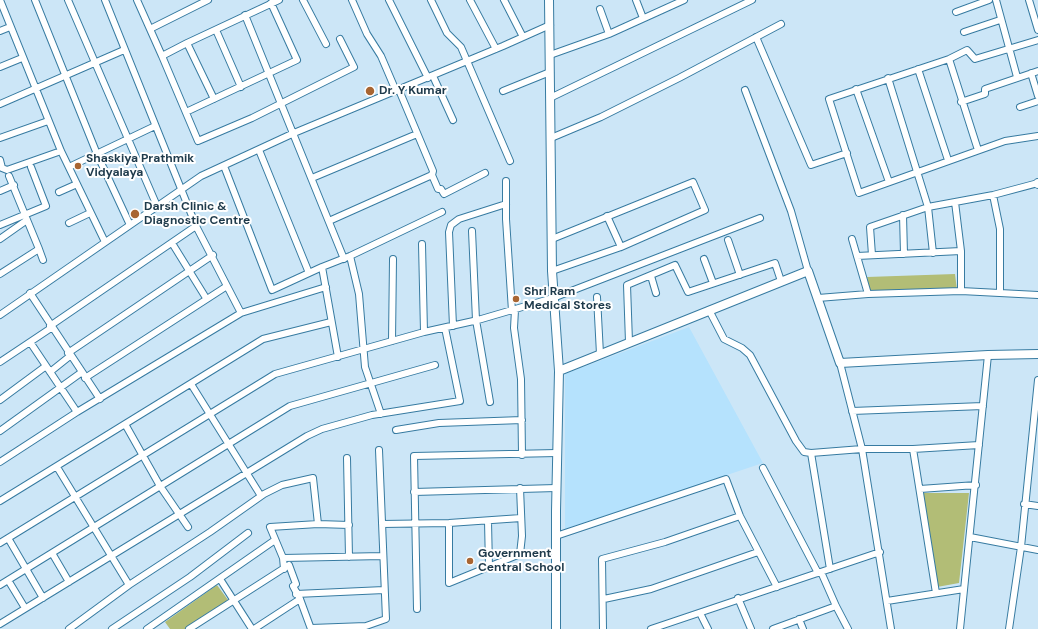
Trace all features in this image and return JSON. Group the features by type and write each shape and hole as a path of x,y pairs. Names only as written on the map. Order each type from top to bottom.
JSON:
{"street":[{"path":"0,0 22,58 61,151 105,242"},
{"path":"35,0 64,77 97,154 130,225"},
{"path":"68,0 157,206"},
{"path":"105,0 196,226 213,255 241,313"},
{"path":"137,0 198,141 252,118 354,67 340,39"},
{"path":"150,29 208,0"},
{"path":"162,56 279,0"},
{"path":"303,0 326,44"},
{"path":"352,0 367,34 381,56 398,90 433,170 432,175 438,189 441,189 444,194 485,173"},
{"path":"389,0 452,120"},
{"path":"431,0 447,33 459,44 468,61 510,161"},
{"path":"470,0 496,49"},
{"path":"504,0 523,37"},
{"path":"549,0 552,271 559,371 556,488 556,629"},
{"path":"636,0 644,18"},
{"path":"550,55 609,34 674,2 684,0"},
{"path":"550,98 752,0"},
{"path":"956,12 989,0"},
{"path":"996,0 1000,20 1017,77"},
{"path":"1029,0 1036,16 1038,30"},
{"path":"186,112 297,60 271,3"},
{"path":"600,9 609,34"},
{"path":"245,15 329,221 347,257 359,294 365,367 381,414"},
{"path":"964,32 1000,20"},
{"path":"551,138 622,106 781,24"},
{"path":"0,315 201,176 294,133 468,61 550,25"},
{"path":"0,31 10,27"},
{"path":"216,30 241,86"},
{"path":"756,37 811,165 847,153"},
{"path":"1038,40 975,59 967,50 949,59 888,78 829,99 859,193 948,160 1006,141 1038,136"},
{"path":"187,43 214,99"},
{"path":"0,104 124,50"},
{"path":"0,67 22,58"},
{"path":"949,59 961,102 978,150"},
{"path":"918,69 948,160"},
{"path":"961,102 985,94 985,89 1038,71"},
{"path":"503,91 550,72"},
{"path":"1031,73 1038,96"},
{"path":"888,78 928,207 933,253"},
{"path":"856,89 889,182"},
{"path":"745,90 791,211 808,271 840,363 862,449 880,552 891,629"},
{"path":"1020,107 1038,101"},
{"path":"0,138 48,121"},
{"path":"69,167 155,126"},
{"path":"312,178 417,134"},
{"path":"259,150 309,273"},
{"path":"0,160 2,168 7,170 61,151"},
{"path":"224,166 272,290 347,257 442,212"},
{"path":"0,238 26,217 46,206 31,167"},
{"path":"329,221 432,175"},
{"path":"9,176 14,185 43,260"},
{"path":"506,181 510,290 514,310 514,328 521,380 522,455"},
{"path":"552,239 692,182 704,210 620,247 552,271"},
{"path":"872,255 870,227 928,207 993,195 1038,183"},
{"path":"59,192 77,184"},
{"path":"0,191 14,185"},
{"path":"993,195 1000,229 1000,292"},
{"path":"955,202 961,251 961,291"},
{"path":"453,326 449,232 452,225 459,219 506,204"},
{"path":"69,223 90,213"},
{"path":"903,215 904,254"},
{"path":"607,216 620,247"},
{"path":"0,225 26,217"},
{"path":"0,543 275,374 424,332 514,310 553,298 760,218"},
{"path":"0,362 196,226"},
{"path":"472,232 476,320 490,402"},
{"path":"852,239 868,294"},
{"path":"728,240 740,275"},
{"path":"172,243 206,298"},
{"path":"422,244 424,332"},
{"path":"0,274 39,249"},
{"path":"856,256 961,251"},
{"path":"0,400 48,369 188,270 213,255"},
{"path":"392,341 393,259"},
{"path":"704,259 713,283"},
{"path":"629,342 627,285 676,265 688,292 775,263 781,281"},
{"path":"322,267 338,357"},
{"path":"559,371 808,271"},
{"path":"651,276 656,293"},
{"path":"85,378 206,298 227,286"},
{"path":"0,462 77,412 241,313 326,287"},
{"path":"818,298 868,294 961,291 1038,295"},
{"path":"30,293 51,327 100,399"},
{"path":"597,297 600,354"},
{"path":"709,310 724,339 742,348 750,355 804,452 811,453 862,449 913,449 979,445"},
{"path":"0,501 263,339 331,322"},
{"path":"0,624 247,472 322,429 381,414 460,401 445,328"},
{"path":"30,342 77,412"},
{"path":"840,363 988,355 1038,354"},
{"path":"960,629 976,485 988,355"},
{"path":"0,585 290,406 435,365"},
{"path":"0,431 82,372"},
{"path":"1009,629 1021,547 1024,504 1036,411 1038,380"},
{"path":"191,384 261,496"},
{"path":"852,411 983,406"},
{"path":"396,430 453,422 522,420"},
{"path":"125,424 160,486 188,527"},
{"path":"913,449 936,592"},
{"path":"189,629 289,565 296,584 293,586 311,628 366,626 386,619 379,450"},
{"path":"1030,450 1038,451"},
{"path":"417,609 414,456 522,455 557,453"},
{"path":"811,453 830,568"},
{"path":"347,458 350,557"},
{"path":"57,467 129,585"},
{"path":"764,468 848,629"},
{"path":"69,629 129,585 261,496 282,485 313,478 318,524"},
{"path":"556,536 726,479 740,516 777,587"},
{"path":"920,489 976,485"},
{"path":"449,523 449,583 520,554 522,536 520,488"},
{"path":"414,492 556,488"},
{"path":"1024,504 1038,506"},
{"path":"603,629 604,599 602,559 665,542 740,516"},
{"path":"382,524 449,523 521,518"},
{"path":"488,521 489,567"},
{"path":"284,569 283,558 270,528 318,524 349,525"},
{"path":"112,629 190,577 248,533"},
{"path":"970,537 1038,550"},
{"path":"8,538 43,598"},
{"path":"147,629 275,540"},
{"path":"604,599 651,589 758,552"},
{"path":"651,629 663,627 738,598 777,587 880,552"},
{"path":"52,553 69,582"},
{"path":"283,558 383,556"},
{"path":"220,579 253,629 298,596 384,590"},
{"path":"8,580 25,608"},
{"path":"887,601 936,592 964,589"},
{"path":"738,598 751,629"},
{"path":"773,629 836,606"},
{"path":"700,613 708,629"},
{"path":"799,619 803,629"},
{"path":"156,622 160,629"}],"shaded area":[{"path":"689,327 763,463 565,529 565,374"}],"green space":[{"path":"955,274 957,290 870,291 867,277"},
{"path":"922,493 969,493 959,583 937,587"},
{"path":"217,585 228,600 186,629 170,629 165,622"}],"place":[{"name":"Dr. Y Kumar","path":"370,91"},
{"name":"Shaskiya Prathmik Vidyalaya","path":"78,166"},
{"name":"Darsh Clinic & Diagnostic Centre","path":"135,214"},
{"name":"Shri Ram Medical Stores","path":"516,299"},
{"name":"Government Central School","path":"470,561"}]}
